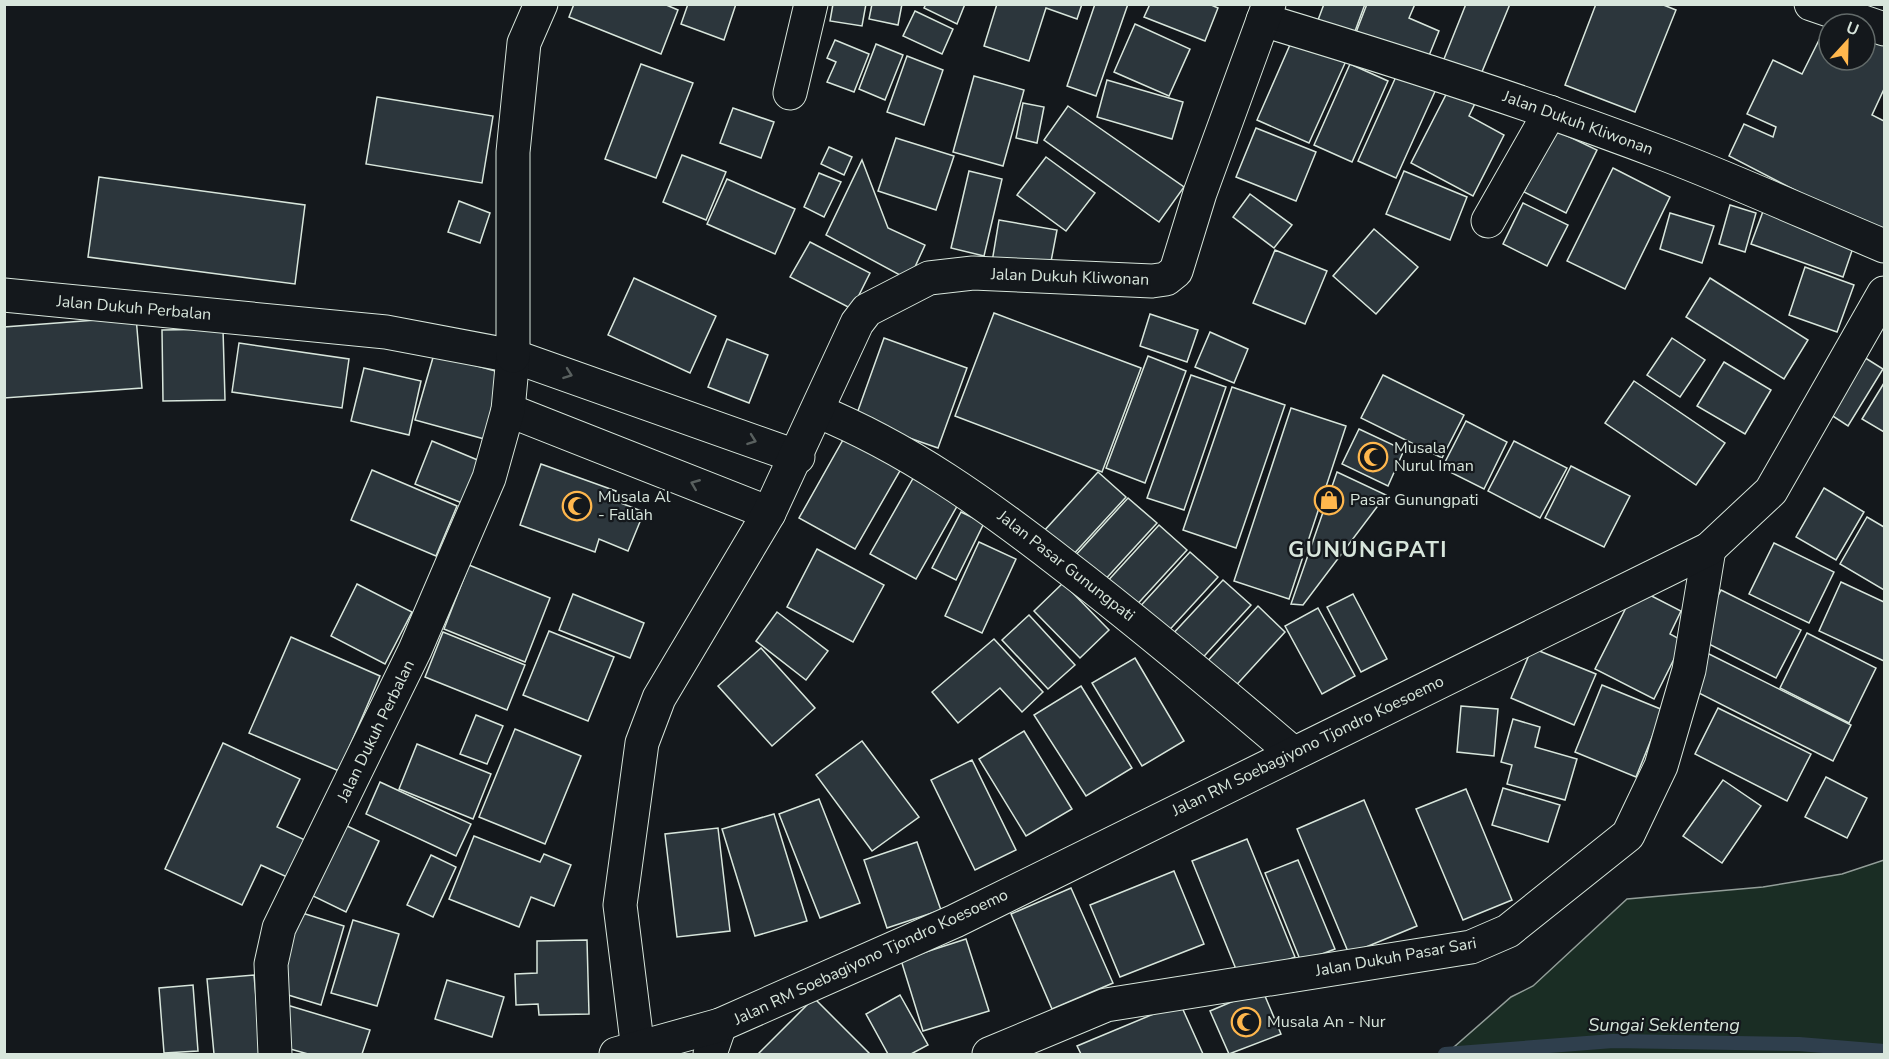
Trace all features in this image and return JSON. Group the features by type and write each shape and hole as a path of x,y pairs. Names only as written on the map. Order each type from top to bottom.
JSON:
{"street":[{"path":"513,356 513,152 524,43 541,4"},
{"path":"790,93 811,4"},
{"path":"1810,4 1884,29"},
{"name":"Jalan Dukuh Kliwonan","path":"798,457 857,323 867,310 929,278 973,273 1152,280 1166,279 1176,271 1200,194 1266,12 1668,156 1884,246"},
{"path":"1488,221 1550,112"},
{"name":"Jalan RM Soebagiyono Tjondro Koesoemo","path":"627,1052 715,1040 1709,549 1770,491 1884,293"},
{"name":"Jalan Dukuh Perbalan","path":"4,295 386,332 513,356 798,457"},
{"name":"Jalan Dukuh Perbalan","path":"275,1054 272,964 279,928 415,650 489,478 508,410 513,356"},
{"path":"508,410 769,513"},
{"name":"Jalan Pasar Gunungpati","path":"817,411 902,452 986,505 1153,633 1293,753"},
{"path":"627,1052 620,905 642,743 659,698 769,513 798,457"},
{"name":"Jalan Dukuh Pasar Sari","path":"989,1054 1106,1005 1471,947 1508,931 1628,835 1661,766 1686,681 1709,549"}],"green space":[{"path":"1884,860 1884,1054 1446,1054 1511,997 1533,986 1627,899 1763,887 1842,874"}],"building":[{"path":"574,4 664,4 678,10 661,54 569,17"},
{"path":"688,4 736,4 724,40 681,24"},
{"path":"833,4 866,4 862,26 830,21"},
{"path":"872,4 902,4 898,25 869,19"},
{"path":"926,4 965,4 957,24 924,8"},
{"path":"997,4 1082,4 1077,19 1046,8 1029,61 984,46"},
{"path":"1095,4 1128,4 1096,96 1067,86"},
{"path":"1150,4 1209,4 1218,8 1205,41 1144,17"},
{"path":"1324,4 1365,4 1354,34 1318,20"},
{"path":"1367,4 1415,4 1409,18 1439,31 1426,63 1355,35"},
{"path":"1466,4 1510,4 1479,79 1442,64"},
{"path":"1596,4 1661,4 1676,10 1635,112 1565,85"},
{"path":"915,11 953,29 942,54 903,36"},
{"path":"1135,24 1190,49 1169,96 1114,72"},
{"path":"1877,37 1884,39 1884,89 1872,115 1884,121 1884,236 1729,156 1744,124 1773,137 1776,127 1747,114 1773,60 1802,74 1817,44 1817,72 1877,72"},
{"path":"1293,38 1346,61 1309,143 1257,120"},
{"path":"835,40 869,54 854,92 827,82 836,62 827,58"},
{"path":"876,44 903,55 885,100 859,89"},
{"path":"907,56 943,70 924,125 887,112"},
{"path":"641,64 693,83 656,178 605,159"},
{"path":"1350,64 1388,81 1352,162 1314,145"},
{"path":"1399,70 1437,87 1396,178 1358,161"},
{"path":"974,76 1024,90 1003,166 953,152"},
{"path":"1107,80 1183,102 1172,139 1097,117"},
{"path":"1453,81 1480,93 1469,116 1504,135 1473,196 1411,163"},
{"path":"377,97 493,116 482,183 366,164"},
{"path":"1023,103 1044,107 1037,143 1016,138"},
{"path":"1068,106 1184,187 1159,222 1044,140"},
{"path":"733,108 774,122 761,158 720,143"},
{"path":"1256,128 1316,152 1296,201 1236,177"},
{"path":"1553,129 1597,150 1566,213 1524,192"},
{"path":"896,138 954,156 936,210 878,191"},
{"path":"829,147 852,157 844,175 821,164"},
{"path":"682,155 726,172 706,220 663,202"},
{"path":"1046,157 1095,193 1066,231 1017,195"},
{"path":"862,160 888,228 925,245 909,280 826,235"},
{"path":"1613,168 1670,197 1625,289 1567,261"},
{"path":"969,171 1002,179 984,256 951,248"},
{"path":"1404,171 1467,197 1450,240 1386,214"},
{"path":"819,173 841,182 824,217 804,207"},
{"path":"99,177 305,205 295,284 88,257"},
{"path":"727,179 795,209 775,254 707,224"},
{"path":"1250,194 1292,225 1274,248 1233,217"},
{"path":"459,201 490,213 480,243 448,232"},
{"path":"1523,203 1568,225 1547,266 1503,244"},
{"path":"1730,205 1756,213 1745,252 1719,244"},
{"path":"1765,206 1856,239 1843,277 1751,244"},
{"path":"1670,213 1714,226 1702,263 1660,249"},
{"path":"999,220 1057,230 1049,272 992,262"},
{"path":"1374,229 1418,267 1376,314 1333,276"},
{"path":"810,242 870,273 852,309 790,277"},
{"path":"1275,250 1327,271 1305,324 1253,303"},
{"path":"1805,267 1854,285 1837,332 1789,315"},
{"path":"634,278 716,316 690,373 608,335"},
{"path":"1710,278 1808,340 1784,379 1686,317"},
{"path":"994,313 1141,368 1102,472 955,416"},
{"path":"1150,314 1198,330 1187,362 1140,346"},
{"path":"136,317 142,388 4,398 4,327"},
{"path":"223,329 225,400 163,401 162,330"},
{"path":"1210,332 1248,349 1234,383 1195,367"},
{"path":"884,338 967,368 938,448 855,419"},
{"path":"1672,338 1705,360 1680,397 1647,375"},
{"path":"727,339 768,355 749,403 708,387"},
{"path":"239,343 349,359 342,408 232,392"},
{"path":"434,354 506,374 488,440 415,420"},
{"path":"1859,354 1883,369 1848,426 1825,411"},
{"path":"1148,356 1186,371 1145,483 1106,468"},
{"path":"1724,362 1771,390 1745,434 1697,406"},
{"path":"364,368 421,381 409,435 351,421"},
{"path":"1191,375 1226,387 1184,510 1147,498"},
{"path":"1383,375 1464,415 1442,458 1361,418"},
{"path":"1634,381 1725,443 1696,485 1605,423"},
{"path":"1884,383 1884,432 1862,419"},
{"path":"1232,387 1285,405 1236,548 1183,530"},
{"path":"1291,408 1346,426 1289,599 1234,581"},
{"path":"1466,421 1507,442 1484,489 1442,468"},
{"name":"Musala Nurul Iman","path":"1359,429 1404,450 1388,486 1342,464"},
{"path":"848,431 905,462 855,549 799,518"},
{"path":"432,441 480,461 462,503 415,484"},
{"path":"1514,441 1567,468 1540,518 1488,491"},
{"name":"Musala Al - Fallah","path":"541,464 616,491 613,500 644,512 628,551 599,539 595,552 520,525"},
{"path":"1571,466 1630,496 1604,547 1545,518"},
{"path":"372,470 457,506 436,556 351,520"},
{"path":"1098,472 1126,497 1071,557 1043,532"},
{"path":"1337,472 1386,495 1303,605 1291,604"},
{"path":"915,475 960,501 916,579 870,554"},
{"path":"1824,488 1864,512 1836,560 1796,537"},
{"path":"1128,498 1157,523 1102,583 1073,558"},
{"path":"961,512 984,523 956,580 932,568"},
{"path":"1867,517 1884,527 1884,590 1840,564"},
{"path":"1159,525 1187,550 1132,610 1104,585"},
{"path":"979,542 1016,559 982,633 945,616"},
{"path":"1774,543 1834,572 1809,623 1749,594"},
{"path":"817,549 884,585 853,642 787,607"},
{"path":"1190,552 1218,577 1163,637 1135,612"},
{"path":"469,565 550,598 525,662 444,629"},
{"path":"1223,580 1251,605 1196,665 1168,639"},
{"path":"1841,582 1884,602 1884,661 1819,631"},
{"path":"1063,583 1109,630 1080,658 1034,611"},
{"path":"357,584 412,612 385,664 331,636"},
{"path":"1636,588 1681,611 1670,634 1683,641 1654,699 1595,669"},
{"path":"1721,590 1801,630 1776,678 1697,638"},
{"path":"573,594 644,623 630,658 559,630"},
{"path":"1353,594 1387,659 1361,672 1327,607"},
{"path":"1258,606 1285,632 1230,692 1203,666"},
{"path":"1318,608 1355,676 1322,694 1285,626"},
{"path":"777,612 828,651 806,680 756,641"},
{"path":"1029,615 1075,665 1048,689 1002,640"},
{"path":"549,631 614,657 588,721 523,695"},
{"path":"443,632 525,665 507,710 425,677"},
{"path":"1807,633 1876,668 1849,723 1780,688"},
{"path":"291,637 380,676 339,771 249,733"},
{"path":"994,639 1043,692 1022,712 1000,688 958,723 932,692"},
{"path":"761,648 815,708 772,746 718,686"},
{"path":"1532,648 1596,674 1574,725 1511,698"},
{"path":"1705,652 1851,725 1833,761 1687,687"},
{"path":"1135,658 1184,741 1142,766 1092,683"},
{"path":"1602,685 1663,710 1636,777 1575,752"},
{"path":"1081,686 1132,768 1086,796 1034,715"},
{"path":"1461,706 1498,709 1494,756 1457,752"},
{"path":"1718,708 1811,754 1787,801 1695,754"},
{"path":"476,715 503,726 487,764 460,754"},
{"path":"1513,719 1540,727 1535,747 1577,759 1565,800 1507,784 1512,765 1501,762"},
{"path":"515,729 581,756 545,844 479,817"},
{"path":"1024,731 1072,809 1026,836 979,759"},
{"path":"862,741 919,817 872,851 816,775"},
{"path":"223,743 300,779 277,827 305,840 287,877 261,865 242,905 165,869"},
{"path":"417,744 491,774 473,819 399,789"},
{"path":"972,760 1016,850 975,870 931,780"},
{"path":"1826,777 1867,798 1847,838 1805,817"},
{"path":"1723,780 1761,806 1722,863 1683,836"},
{"path":"380,782 471,824 456,856 366,814"},
{"path":"1503,788 1560,805 1548,842 1492,825"},
{"path":"1466,789 1512,900 1463,920 1416,809"},
{"path":"819,799 860,903 820,918 779,814"},
{"path":"1364,800 1417,926 1349,954 1297,829"},
{"path":"774,814 807,921 755,936 722,829"},
{"path":"345,825 379,841 346,912 313,896"},
{"path":"718,828 730,931 677,937 665,834"},
{"path":"474,836 540,862 544,854 571,865 554,906 531,897 519,927 449,899"},
{"path":"1247,839 1295,957 1240,979 1192,861"},
{"path":"917,842 941,910 887,928 864,860"},
{"path":"431,855 456,867 433,917 407,905"},
{"path":"1298,860 1335,949 1301,962 1265,873"},
{"path":"1174,871 1204,944 1120,977 1090,905"},
{"path":"1071,888 1113,983 1052,1009 1011,914"},
{"path":"299,912 344,926 321,1005 275,991"},
{"path":"353,920 399,934 377,1006 331,993"},
{"path":"966,939 989,1011 923,1031 901,960"},
{"path":"587,940 589,1014 539,1015 538,1004 516,1005 515,974 537,973 537,941"},
{"path":"254,975 261,1054 214,1054 207,979"},
{"path":"447,980 504,997 492,1037 435,1019"},
{"path":"193,985 198,1051 164,1053 159,988"},
{"name":"Musala An - Nur","path":"1262,989 1281,1034 1229,1054 1210,1011"},
{"path":"900,995 928,1045 911,1054 888,1054 866,1014"},
{"path":"814,998 870,1054 758,1054"},
{"path":"1180,1003 1203,1054 1081,1054 1077,1046"},
{"path":"287,1005 370,1030 362,1054 308,1054 276,1045"}],"waterway":[{"name":"Sungai Seklenteng","path":"1445,1054 1613,1041 1799,1044 1884,1051"}],"place":[{"name":"Musala Nurul Iman","path":"1373,457"},
{"name":"Pasar Gunungpati","path":"1329,500"},
{"name":"Musala Al - Fallah","path":"577,506"},
{"name":"Musala An - Nur","path":"1246,1022"}],"district":[{"name":"GUNUNGPATI","path":"1368,550"}]}
